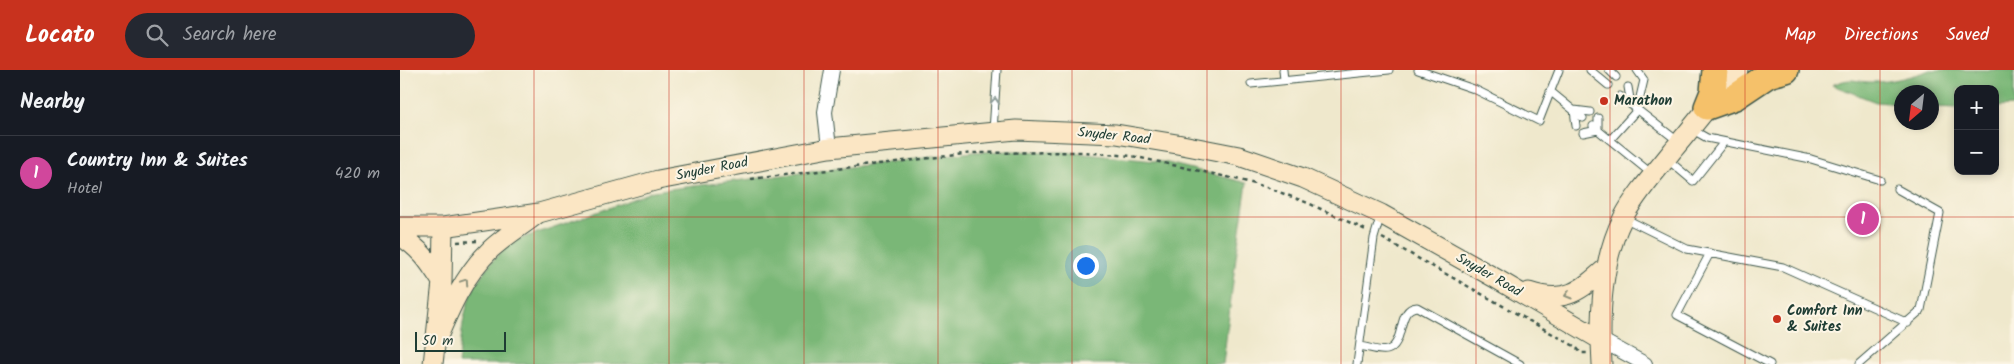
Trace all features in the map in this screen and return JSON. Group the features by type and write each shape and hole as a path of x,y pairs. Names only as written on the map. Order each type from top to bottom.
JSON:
{"highway":[{"path":"1707,107 1713,92 1715,70"},
{"path":"1707,107 1735,97 1768,75 1786,70"}],"street":[{"path":"829,148 825,112 832,70"},
{"path":"1596,352 1607,267 1614,240 1623,218 1653,175 1738,70"},
{"name":"Snyder Road","path":"434,364 442,282 442,235 539,213 658,180 829,148 1016,130 1060,130 1116,134 1240,156 1303,178 1381,214 1511,287 1596,352 1645,364"},
{"name":"Snyder Road","path":"436,341 459,290 471,273 494,247 539,213"},
{"path":"400,227 442,235"},
{"path":"400,236 418,248 442,282"},
{"path":"1511,287 1550,298 1567,296 1580,290 1607,267"}],"lane":[{"path":"992,132 997,70"},
{"path":"1283,70 1284,80"},
{"path":"1251,84 1389,70"},
{"path":"1418,70 1474,89 1539,121 1559,70"},
{"path":"1590,70 1608,85"},
{"path":"1609,70 1616,77"},
{"path":"1610,140 1637,110 1644,80 1637,70"},
{"path":"1628,87 1631,105"},
{"path":"1550,91 1583,118"},
{"path":"1620,96 1637,110 1685,136 1706,138 1811,159 1880,180"},
{"path":"1574,110 1590,112"},
{"path":"1574,110 1576,126"},
{"path":"1596,128 1598,118"},
{"path":"1596,128 1653,175"},
{"path":"1583,133 1596,128"},
{"path":"1666,159 1693,181 1724,142"},
{"path":"1859,364 1921,310 1940,213 1897,189"},
{"path":"1357,364 1375,234 1381,214"},
{"path":"1623,218 1687,249 1783,267 1908,322"},
{"path":"1710,253 1677,315 1770,364"},
{"path":"1360,346 1389,350 1397,341 1406,314 1410,309 1417,307 1520,364"}],"path":[{"path":"742,180 973,153 1023,151 1132,156 1236,179 1308,203 1375,234 1576,347 1581,353 1596,352"},
{"path":"442,235 486,241 494,247"}],"green space":[{"path":"1930,70 2014,70 2014,106 1999,107 1999,85 1954,85 1954,108 1939,107 1939,85 1894,85 1894,103 1876,102 1832,85 1849,80 1873,82 1910,76"},
{"path":"973,152 1065,152 1164,162 1247,183 1223,364 458,364 464,316 473,290 492,261 517,240 653,191"}],"place":[{"name":"Marathon","path":"1604,101"},
{"name":"Country Inn & Suites","path":"1863,219"},
{"name":"Comfort Inn & Suites","path":"1777,319"}]}
